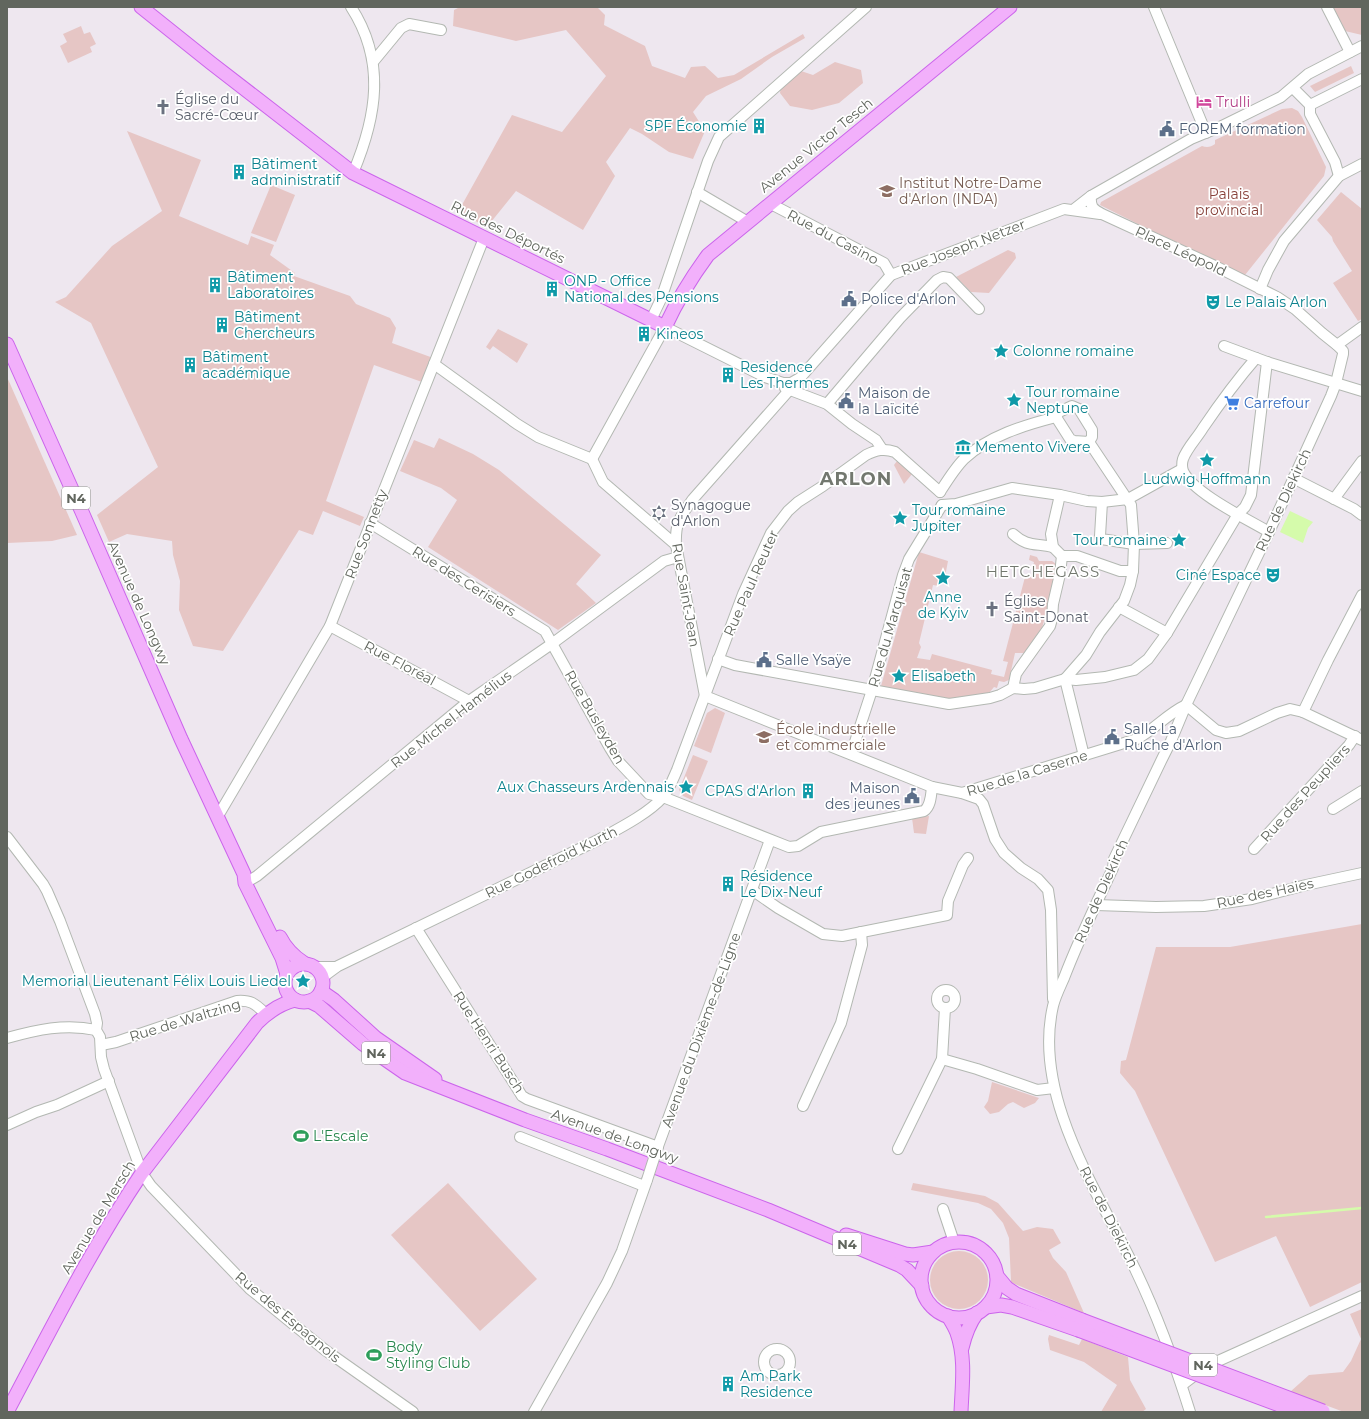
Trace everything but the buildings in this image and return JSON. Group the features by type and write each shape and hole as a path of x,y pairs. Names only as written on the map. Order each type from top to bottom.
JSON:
{"main road":[{"name":"Rue des Déportés","path":"141,7 353,173 664,327"},
{"name":"Avenue Victor Tesch","path":"664,327 693,275 708,255 1010,7"},
{"name":"Avenue de Longwy","path":"7,344 181,739 218,816 282,958 286,980"},
{"name":"Avenue de Longwy","path":"247,879 290,953 314,969"},
{"path":"286,980 294,966 314,969 324,982 318,996 309,1001"},
{"name":"N4","path":"286,980 290,996 295,1000 304,1002 309,1001"},
{"name":"Avenue de Mersch","path":"266,1014 286,980"},
{"name":"Avenue de Longwy","path":"321,992 334,1000 376,1038 461,1096 768,1210"},
{"name":"Avenue de Mersch","path":"8,1412 84,1268 127,1195 142,1173 257,1023 266,1014 279,1005 295,1000"},
{"name":"Avenue de Longwy","path":"309,1001 319,1006 363,1044 405,1073 451,1090"},
{"name":"N4","path":"768,1210 905,1254 912,1255 933,1252 943,1245 954,1242 966,1242 978,1246 987,1254 994,1264 997,1276 1007,1288 1016,1294 1080,1325 1298,1412"},
{"name":"N4","path":"768,1210 899,1265 907,1270 922,1286 924,1296 930,1304 938,1312 948,1316 958,1318 968,1317 982,1310 1001,1305 1012,1307 1080,1325 1324,1412"},
{"path":"922,1286 922,1273 926,1262 933,1252"},
{"path":"961,1352 970,1323 993,1298 997,1276"},
{"path":"948,1316 957,1332 961,1352 963,1377 961,1412"}],"street":[{"path":"351,7 364,33 373,62 375,79 369,130 353,173"},
{"path":"651,320 661,299 708,161 719,137 866,7"},
{"path":"1154,7 1206,133"},
{"path":"1327,7 1350,52"},
{"path":"373,62 401,28 409,24 441,30"},
{"path":"1073,210 1091,196 1191,139 1281,97 1308,74 1362,46"},
{"path":"1310,105 1362,79"},
{"path":"1293,88 1310,105 1310,114 1336,162 1339,176"},
{"path":"1260,289 1268,270 1284,241 1339,176 1362,164"},
{"path":"697,192 748,222"},
{"path":"1091,196 1090,203 1093,209 1102,214"},
{"name":"Rue du Casino","path":"770,204 884,263 891,275"},
{"name":"Rue Joseph Netzer","path":"790,390 891,275 1056,211 1064,209 1102,214"},
{"name":"Place Léopold","path":"1102,214 1215,266 1277,298 1295,310 1337,345"},
{"name":"Rue Sonnetty","path":"218,816 330,626 484,238"},
{"path":"827,404 900,318 937,280 943,277 949,278 979,309"},
{"path":"661,299 663,304 667,306 675,306"},
{"path":"592,459 664,327"},
{"name":"Rue des Déportés","path":"664,327 765,377 768,382 827,404 852,424 876,440 882,449"},
{"path":"1337,345 1362,327"},
{"name":"Rue de Diekirch","path":"1190,1412 1156,1315 1139,1277 1079,1158 1058,1105 1050,1061 1050,1032 1053,1006 1069,965 1113,868 1114,860 1269,532 1336,383 1343,354 1343,351 1337,345"},
{"path":"1224,346 1267,362 1362,391"},
{"path":"1256,358 1235,382 1188,450 1182,469 1188,480 1201,491 1269,532"},
{"path":"718,659 735,665 949,704 990,698 1000,695 1013,688 1035,688 1065,678 1076,680 1134,670 1148,659 1167,633 1238,514 1245,508 1251,495 1267,362"},
{"path":"434,364 517,424 538,437 592,459 603,482 676,545"},
{"path":"765,377 782,383 791,383 801,377"},
{"name":"Rue Saint-Jean","path":"705,696 678,557 675,530 679,518 693,499 790,390"},
{"path":"940,492 963,460 977,448 1010,432 1056,417 1059,412 1072,406 1079,409 1092,430 1090,442"},
{"path":"1056,417 1070,439 1074,441 1090,442"},
{"path":"1065,678 1086,655 1100,632 1124,601 1133,571 1134,544 1131,505 1090,442"},
{"path":"882,449 895,452 940,492 942,505 956,504 972,498 1012,488 1060,495 1087,501 1102,502 1128,499 1182,469"},
{"name":"Rue Paul Reuter","path":"705,696 743,594 775,526 798,502 824,486 866,455 882,449"},
{"path":"1334,499 1362,461"},
{"path":"1293,478 1354,509 1362,515"},
{"path":"1053,547 1051,534 1060,495"},
{"path":"1102,502 1101,539 1134,544 1167,543"},
{"name":"Rue du Marquisat","path":"851,754 872,690 909,559 942,505"},
{"name":"Rue des Cerisiers","path":"370,523 545,631 553,643"},
{"path":"1012,534 1019,540 1026,543 1053,547 1062,556 1077,556 1120,571 1133,571"},
{"path":"1013,688 1016,674 1050,626 1062,556"},
{"name":"Rue Michel Hamélius","path":"247,879 469,701 553,643 664,561 678,557"},
{"path":"1303,712 1362,595"},
{"path":"1119,607 1167,633"},
{"name":"Rue Floréal","path":"330,626 469,701"},
{"name":"Rue Busleyden","path":"553,643 618,761 649,794 663,797 770,840 789,847 798,846 821,832 924,811 929,805 932,787"},
{"path":"1065,678 1084,756"},
{"name":"Rue de la Caserne","path":"705,696 932,787 962,793 1137,739 1148,733 1173,712 1186,705"},
{"name":"Rue Godefroid Kurth","path":"314,969 336,967 598,840 628,823 650,808 663,797 677,770 705,696"},
{"path":"1186,705 1216,730 1226,733 1239,731 1277,713 1290,709 1303,712 1358,738"},
{"name":"Rue des Peupliers","path":"1254,849 1358,738"},
{"path":"1333,809 1362,791"},
{"path":"962,793 979,799 984,804 995,838 1004,853 1021,868 1038,879 1048,890 1051,910 1053,1006"},
{"name":"Rue des Espagnols","path":"7,837 43,884 63,928 95,1014 97,1022 96,1030 100,1037 101,1057 109,1081 142,1173 151,1186 250,1289 325,1350 413,1412"},
{"name":"Avenue du Dixième-de-Ligne","path":"534,1412 607,1283 622,1251 770,840"},
{"path":"752,890 778,908 823,934 842,936 948,915 948,901 963,865 968,858"},
{"name":"Rue des Haies","path":"1096,905 1204,906 1252,899 1312,883 1362,873"},
{"name":"Rue Henri Busch","path":"416,928 522,1096 658,1148"},
{"path":"803,1106 841,1023 862,945 861,932"},
{"path":"1052,960 1069,965"},
{"name":"Rue de Waltzing","path":"101,1045 116,1042 237,1001 248,1000 266,1014"},
{"path":"898,1149 942,1059 945,1008"},
{"path":"7,1038 53,1027 88,1028 96,1030"},
{"path":"942,1059 1037,1090 1054,1088"},
{"path":"7,1125 36,1112 57,1105 109,1081"},
{"path":"520,1137 646,1183"},
{"path":"943,1209 954,1242"},
{"path":"1182,1386 1207,1366 1362,1296"},
{"path":"1173,1361 1207,1366"}],"green space":[{"path":"460,7 597,7 605,15 604,25 645,46 652,66 685,78 691,67 705,66 718,78 734,75 803,34 805,38 772,57 741,79 706,96 693,112 705,131 693,159 669,152 630,128 606,162 615,176 583,230 516,191 487,227 458,212 512,115 562,132 606,76 566,30 516,41 453,26 454,10"},
{"path":"1333,7 1362,7 1362,35 1345,31"},
{"path":"81,26 84,34 90,32 96,44 90,47 92,52 68,63 60,46 67,42 63,34"},
{"path":"835,62 861,70 863,83 839,103 812,110 790,106 780,93 781,86 798,70 813,75"},
{"path":"1351,66 1354,73 1315,92 1310,86"},
{"name":"Palais provincial","path":"1292,108 1298,111 1302,117 1326,167 1324,176 1245,275 1159,235 1100,205 1101,202 1202,146 1212,146 1215,144 1215,140 1282,109"},
{"path":"127,131 201,160 179,216 248,245 251,236 274,245 270,255 295,273 294,276 350,296 356,304 390,318 396,328 392,343 436,359 422,382 374,365 326,501 364,517 360,526 323,511 313,535 299,530 223,651 193,646 179,610 180,581 173,555 172,541 127,534 109,542 97,515 158,467 91,323 55,302 66,297 112,246 162,211"},
{"path":"271,185 295,195 276,242 251,233"},
{"path":"1341,192 1362,209 1362,319 1358,321 1333,283 1352,271 1332,237 1317,220"},
{"path":"1008,250 1015,253 1016,258 989,293 971,292 956,277"},
{"path":"498,329 528,344 517,363 493,346 490,350 486,347"},
{"path":"7,377 77,535 52,541 7,543"},
{"path":"439,438 473,454 499,470 601,555 576,584 596,603 558,630 428,547 457,500 441,488 400,471 414,440 434,448"},
{"path":"897,461 912,474 904,484 894,465"},
{"path":"919,552 948,561 944,582 940,581 939,586 933,585 919,643 921,647 917,658 930,660 932,654 992,670 991,674 1004,677 1008,662 1003,661 1025,577 1030,578 1034,562 1029,560 1030,555 1037,557 1039,561 1052,561 1056,564 1057,574 1042,628 1024,653 1015,653 1009,680 1004,682 999,681 997,688 994,687 989,693 950,700 885,690 881,686"},
{"path":"715,708 725,713 711,753 694,746 707,713"},
{"path":"693,755 708,761 692,800 683,796 679,790"},
{"path":"929,816 926,834 914,833 912,818"},
{"path":"1362,924 1362,1282 1310,1307 1276,1236 1215,1262 1135,1091 1120,1073 1121,1061 1126,1060 1156,947 1230,947"},
{"path":"992,1082 1039,1098 1035,1103 1024,1108 1013,1102 1008,1104 999,1112 990,1114 984,1107 988,1101"},
{"path":"448,1183 537,1279 480,1331 391,1235"},
{"path":"913,1183 985,1196 998,1203 1023,1231 1037,1227 1053,1229 1061,1243 1049,1250 1053,1258 1066,1272 1084,1313 1010,1282 1009,1238 1003,1223 991,1209 978,1203 911,1190"},
{"path":"953,1251 965,1251 980,1259 988,1274 988,1286 980,1301 965,1309 953,1309 938,1301 930,1286 930,1274 938,1259"},
{"path":"1362,1309 1362,1412 1344,1412 1290,1392 1309,1375 1343,1372 1351,1361 1361,1339 1350,1314"},
{"path":"1049,1335 1079,1345 1082,1339 1128,1357 1130,1380 1146,1409 1142,1412 1101,1412 1117,1385 1084,1362 1050,1350 1048,1339"}],"shaded area":[{"path":"1290,511 1313,522 1308,528 1303,543 1280,532"}],"waterway":[{"path":"1266,1217 1362,1208"}],"place":[{"name":"Trulli","path":"1204,102"},
{"name":"Église du Sacré-Cœur","path":"163,107"},
{"name":"SPF Économie","path":"759,126"},
{"name":"FOREM formation","path":"1167,129"},
{"name":"Bâtiment administratif","path":"239,172"},
{"name":"Institut Notre-Dame d'Arlon (INDA)","path":"887,191"},
{"name":"Bâtiment Laboratoires","path":"215,285"},
{"name":"ONP - Office National des Pensions","path":"552,289"},
{"name":"Police d'Arlon","path":"849,299"},
{"name":"Le Palais Arlon","path":"1213,302"},
{"name":"Bâtiment Chercheurs","path":"222,325"},
{"name":"Kineos","path":"644,334"},
{"name":"Colonne romaine","path":"1001,351"},
{"name":"Bâtiment académique","path":"190,365"},
{"name":"Residence Les Thermes","path":"728,375"},
{"name":"Tour romaine Neptune","path":"1014,400"},
{"name":"Maison de la Laïcité","path":"846,401"},
{"name":"Carrefour","path":"1232,403"},
{"name":"Memento Vivere","path":"963,447"},
{"name":"Ludwig Hoffmann","path":"1207,460"},
{"name":"Synagogue d'Arlon","path":"659,513"},
{"name":"Tour romaine Jupiter","path":"900,518"},
{"name":"Tour romaine","path":"1179,540"},
{"name":"Ciné Espace","path":"1273,575"},
{"name":"Anne de Kyiv","path":"943,578"},
{"name":"Église Saint-Donat","path":"992,609"},
{"name":"Salle Ysaÿe","path":"764,660"},
{"name":"Elisabeth","path":"899,676"},
{"name":"École industrielle et commerciale","path":"764,737"},
{"name":"Salle La Ruche d'Arlon","path":"1112,737"},
{"name":"Aux Chasseurs Ardennais","path":"686,787"},
{"name":"CPAS d'Arlon","path":"808,791"},
{"name":"Maison des jeunes","path":"912,796"},
{"name":"Résidence Le Dix-Neuf","path":"728,884"},
{"name":"Memorial Lieutenant Félix Louis Liedel","path":"303,981"},
{"name":"L'Escale","path":"301,1136"},
{"name":"Body Styling Club","path":"374,1355"},
{"name":"Am Park Residence","path":"728,1384"}],"district":[{"name":"ARLON","path":"856,479"},
{"name":"HETCHEGASS","path":"1043,571"}]}
